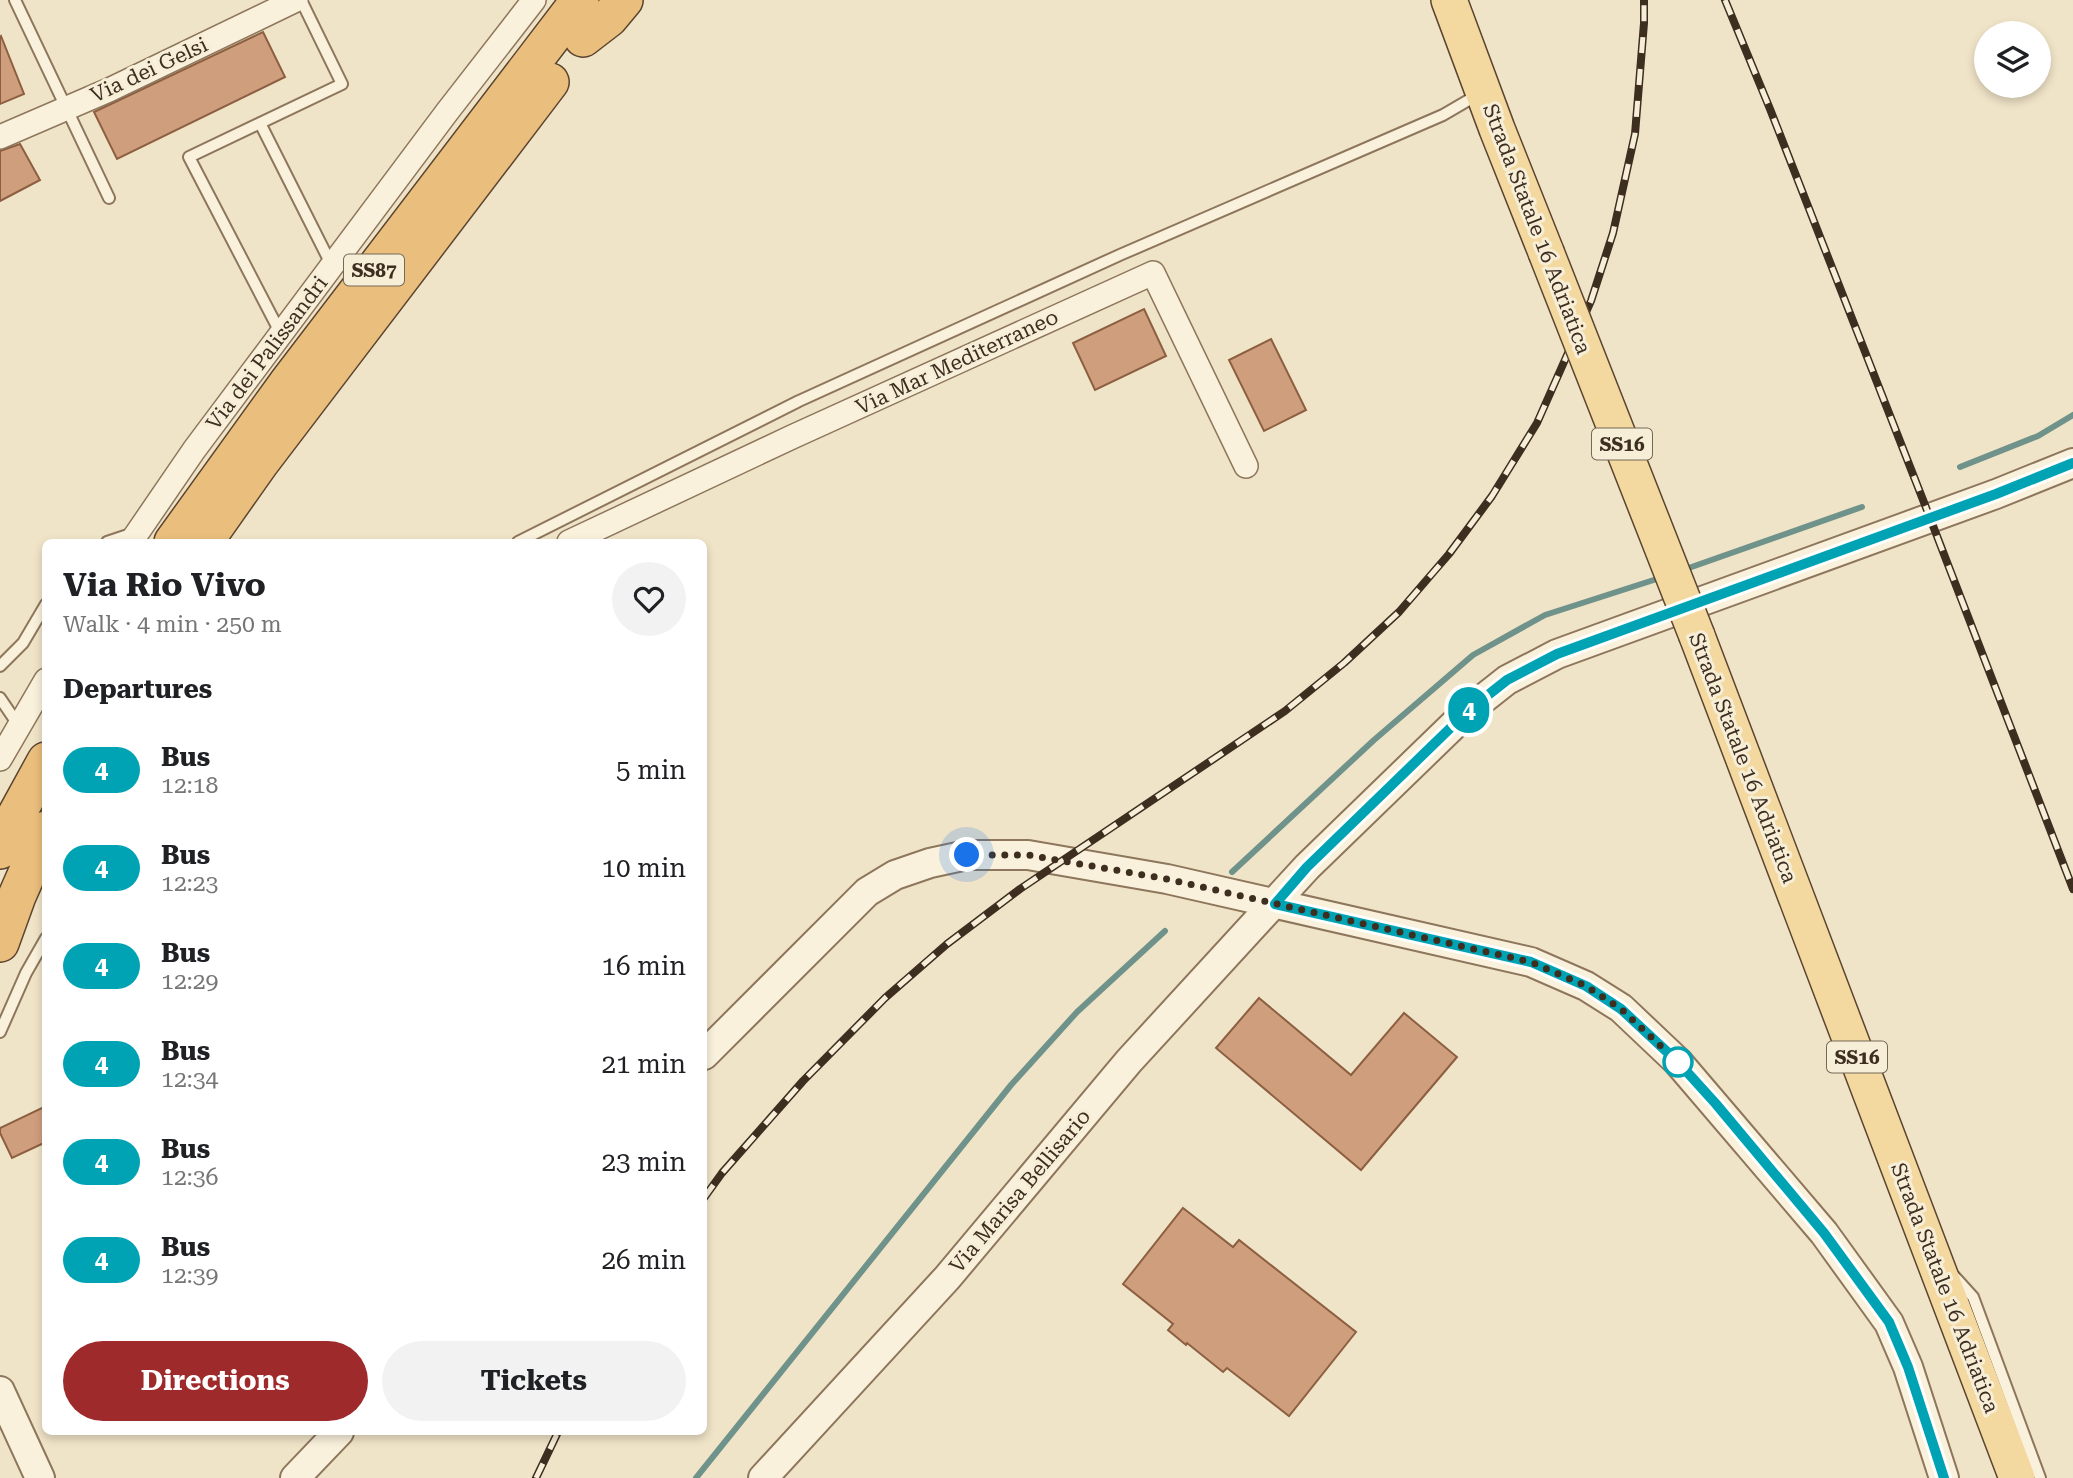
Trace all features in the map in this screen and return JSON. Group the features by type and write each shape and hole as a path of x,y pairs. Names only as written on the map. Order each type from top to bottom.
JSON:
{"highway":[{"name":"SS87","path":"175,539 287,384 580,0"},
{"name":"SS87","path":"206,539 259,464 583,38 606,0"},
{"path":"583,38 609,18 624,0"},
{"path":"0,850 42,768"},
{"path":"0,943 42,840"}],"main road":[{"name":"Strada Statale 16 Adriatica","path":"1449,0 1697,636 2017,1478"}],"street":[{"name":"Via dei Gelsi","path":"0,137 298,0"},
{"name":"Via dei Palissandri","path":"135,537 194,450 534,0"},
{"name":"Via Mar Mediterraneo","path":"575,539 1153,273 1245,466"},
{"name":"Via Marisa Bellisario","path":"763,1478 947,1278 1129,1061 1307,867 1469,710 1507,680 1557,654 1996,494 2073,463"},
{"path":"0,759 42,687"},
{"path":"707,1052 867,892 895,874 967,855 1028,855 1167,879 1531,962 1586,986 1621,1009 1678,1062 1824,1233 1889,1322 1908,1367 1944,1478"},
{"path":"0,1391 40,1478"},
{"path":"295,1478 336,1435"}],"lane":[{"path":"15,0 110,198"},
{"path":"281,334 189,157 342,84 298,0"},
{"path":"524,539 799,401 1122,254 1443,115 1483,91"},
{"path":"260,123 332,266"},
{"path":"0,666 23,643 42,611"},
{"path":"0,698 19,726"},
{"path":"0,1032 42,945"},
{"path":"1931,1251 1973,1297 2040,1478"}],"building":[{"path":"263,32 285,77 117,159 94,112"},
{"path":"0,37 24,94 0,104"},
{"path":"20,144 40,180 0,201 0,151"},
{"path":"1144,309 1166,356 1095,390 1073,343"},
{"path":"1271,339 1306,410 1264,431 1229,360"},
{"path":"1259,998 1351,1075 1404,1013 1457,1057 1361,1170 1216,1048"},
{"path":"42,1108 42,1144 12,1158 0,1128"},
{"path":"1183,1208 1233,1247 1239,1240 1356,1332 1289,1416 1227,1368 1223,1372 1187,1343 1186,1345 1168,1330 1173,1324 1123,1284"}],"waterway":[{"path":"1960,467 2038,436 2073,415"},
{"path":"1683,570 1862,507"},
{"path":"1232,872 1374,740 1473,655 1545,615 1663,577"},
{"path":"696,1478 1011,1085 1077,1012 1165,931"}],"railway":[{"path":"707,1194 803,1081 885,998 947,944 1020,889 1285,711 1344,663 1399,612 1449,554 1492,496 1537,423 1591,301 1613,233 1635,134 1644,0"},
{"path":"1725,0 1770,109 2073,889"},
{"path":"536,1478 557,1435"}],"bus line":[{"name":"4","path":"1944,1478 1908,1367 1889,1322 1824,1233 1716,1104 1678,1062 1621,1009 1586,986 1531,962 1275,904 1307,867 1469,710 1507,680 1557,654 1996,494 2073,463"}],"route":[{"path":"967,855 1028,855 1167,879 1531,962 1586,986 1621,1009 1678,1062"}]}
